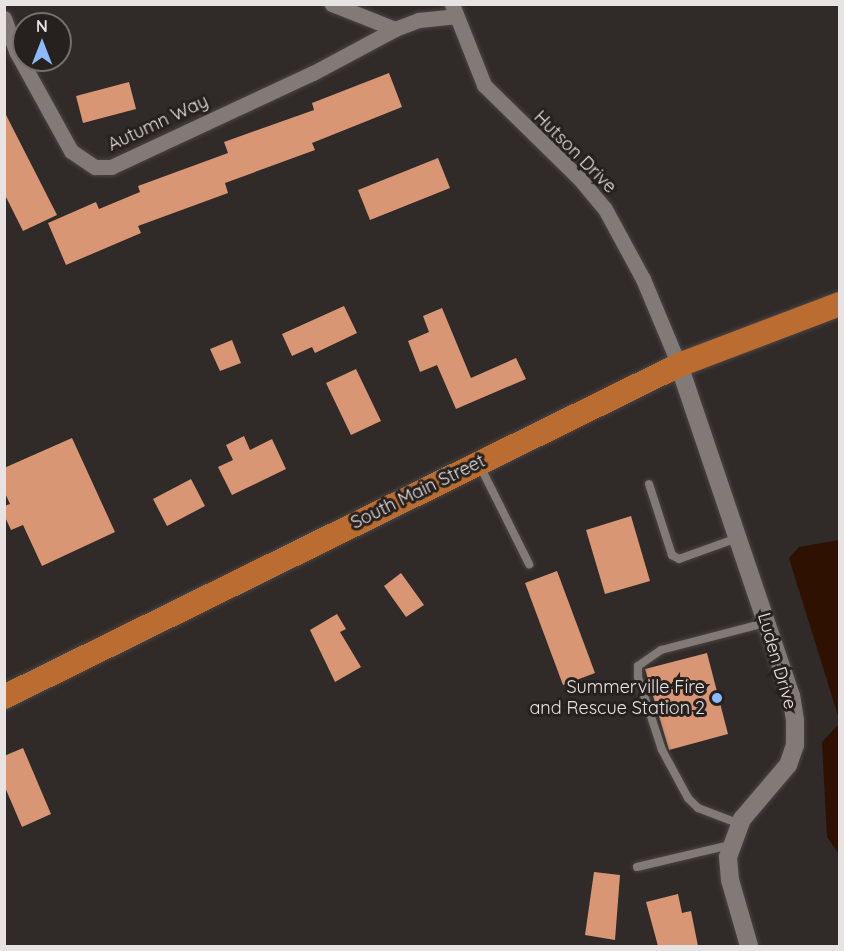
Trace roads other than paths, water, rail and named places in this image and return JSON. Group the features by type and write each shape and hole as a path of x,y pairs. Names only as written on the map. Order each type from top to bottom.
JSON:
{"main road":[{"name":"South Main Street","path":"4,697 478,462 679,366 840,304"}],"street":[{"path":"332,4 395,29"},
{"name":"Autumn Way","path":"4,18 16,53 49,106 65,142 79,158 95,167 111,167 313,73 395,29 454,10"},
{"name":"Hutson Drive","path":"454,10 476,69 493,97 579,178 605,209 643,279 679,366"},
{"name":"Luden Drive","path":"679,366 791,695 795,745 789,765 740,824 731,845 730,880 748,946"}],"lane":[{"path":"478,462 529,564"},
{"path":"649,484 672,555 679,559 739,538"},
{"path":"740,824 698,808 688,798 662,750 645,705 638,666 661,650 767,623"},
{"path":"637,867 731,845"}],"place":[{"name":"Summerville Fire and Rescue Station 2","path":"717,698"}]}
